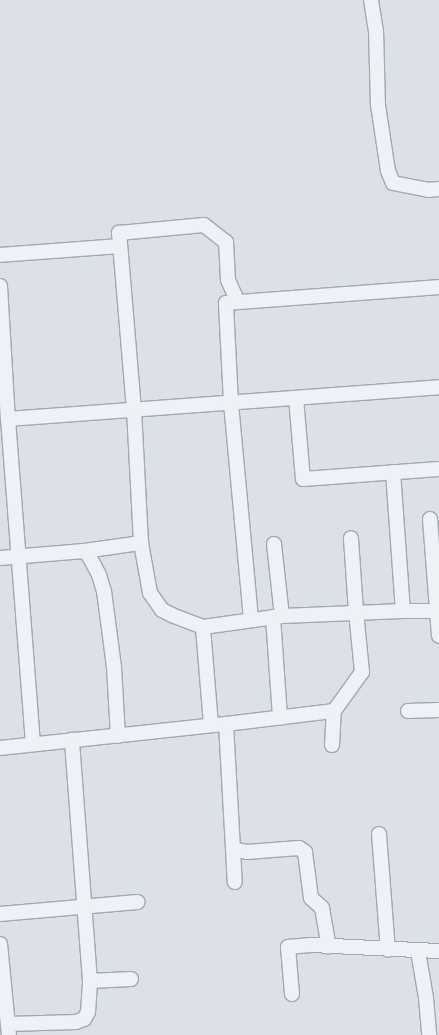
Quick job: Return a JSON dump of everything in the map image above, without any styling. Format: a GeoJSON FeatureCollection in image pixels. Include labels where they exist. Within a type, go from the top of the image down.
{"type":"FeatureCollection","features":[{"type":"Feature","properties":{"kind":"street"},"geometry":{"type":"LineString","coordinates":[[371,0],[376,30],[378,105],[388,171],[393,183],[428,190],[439,189]]}},
{"type":"Feature","properties":{"kind":"street"},"geometry":{"type":"LineString","coordinates":[[238,302],[228,280],[226,242],[204,225],[118,233],[134,410],[140,544],[150,593],[162,610],[172,616],[203,627],[251,619],[277,617],[356,612],[437,611]]}},
{"type":"Feature","properties":{"kind":"street"},"geometry":{"type":"LineString","coordinates":[[0,255],[120,246]]}},
{"type":"Feature","properties":{"kind":"street"},"geometry":{"type":"LineString","coordinates":[[0,286],[8,419],[33,744]]}},
{"type":"Feature","properties":{"kind":"street"},"geometry":{"type":"LineString","coordinates":[[251,619],[231,403],[226,303],[439,287]]}},
{"type":"Feature","properties":{"kind":"street"},"geometry":{"type":"LineString","coordinates":[[8,419],[439,387]]}},
{"type":"Feature","properties":{"kind":"street"},"geometry":{"type":"LineString","coordinates":[[296,398],[303,479],[439,469]]}},
{"type":"Feature","properties":{"kind":"street"},"geometry":{"type":"LineString","coordinates":[[393,472],[403,611]]}},
{"type":"Feature","properties":{"kind":"street"},"geometry":{"type":"LineString","coordinates":[[430,519],[439,636]]}},
{"type":"Feature","properties":{"kind":"street"},"geometry":{"type":"LineString","coordinates":[[332,745],[334,711],[362,672],[351,538]]}},
{"type":"Feature","properties":{"kind":"street"},"geometry":{"type":"LineString","coordinates":[[0,558],[84,551],[140,544]]}},
{"type":"Feature","properties":{"kind":"street"},"geometry":{"type":"LineString","coordinates":[[274,544],[280,718]]}},
{"type":"Feature","properties":{"kind":"street"},"geometry":{"type":"LineString","coordinates":[[84,551],[89,556],[99,575],[104,591],[114,667],[118,736]]}},
{"type":"Feature","properties":{"kind":"street"},"geometry":{"type":"LineString","coordinates":[[203,627],[211,725]]}},
{"type":"Feature","properties":{"kind":"street"},"geometry":{"type":"LineString","coordinates":[[408,711],[439,710]]}},
{"type":"Feature","properties":{"kind":"street"},"geometry":{"type":"LineString","coordinates":[[0,748],[334,711]]}},
{"type":"Feature","properties":{"kind":"street"},"geometry":{"type":"LineString","coordinates":[[226,724],[236,882]]}},
{"type":"Feature","properties":{"kind":"street"},"geometry":{"type":"LineString","coordinates":[[0,944],[9,1029],[76,1022],[84,1019],[88,1012],[90,981],[72,740]]}},
{"type":"Feature","properties":{"kind":"street"},"geometry":{"type":"LineString","coordinates":[[379,834],[388,950]]}},
{"type":"Feature","properties":{"kind":"street"},"geometry":{"type":"LineString","coordinates":[[233,849],[247,852],[299,848],[306,852],[311,898],[322,908],[329,946]]}},
{"type":"Feature","properties":{"kind":"street"},"geometry":{"type":"LineString","coordinates":[[0,914],[137,902]]}},
{"type":"Feature","properties":{"kind":"street"},"geometry":{"type":"LineString","coordinates":[[292,994],[288,947],[311,945],[388,950],[439,951]]}},
{"type":"Feature","properties":{"kind":"street"},"geometry":{"type":"LineString","coordinates":[[418,951],[426,998],[429,1035]]}},
{"type":"Feature","properties":{"kind":"street"},"geometry":{"type":"LineString","coordinates":[[90,981],[131,979]]}}]}
